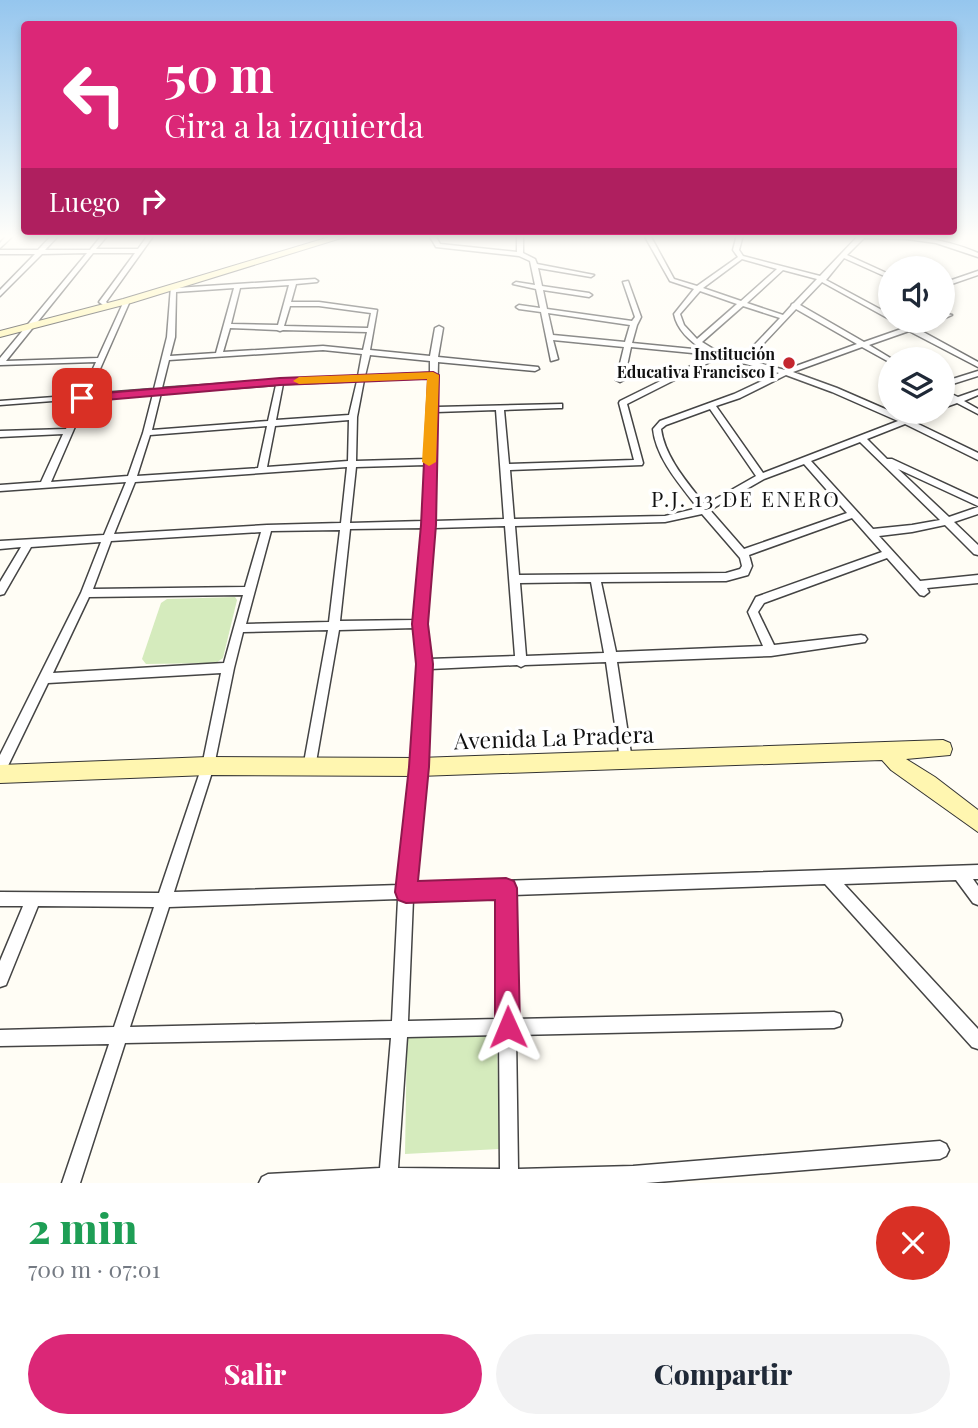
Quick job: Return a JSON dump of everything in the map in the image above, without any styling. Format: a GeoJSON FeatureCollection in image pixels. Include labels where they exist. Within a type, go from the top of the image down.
{"type":"FeatureCollection","features":[{"type":"Feature","properties":{"kind":"street"},"geometry":{"type":"LineString","coordinates":[[0,363],[59,290]]}},
{"type":"Feature","properties":{"kind":"street"},"geometry":{"type":"LineString","coordinates":[[108,306],[102,302],[111,290]]}},
{"type":"Feature","properties":{"kind":"street"},"geometry":{"type":"LineString","coordinates":[[0,334],[168,290]]}},
{"type":"Feature","properties":{"kind":"street"},"geometry":{"type":"LineString","coordinates":[[0,768],[86,593],[131,480],[167,358],[172,333],[173,290]]}},
{"type":"Feature","properties":{"kind":"street"},"geometry":{"type":"LineString","coordinates":[[219,354],[235,290]]}},
{"type":"Feature","properties":{"kind":"street"},"geometry":{"type":"LineString","coordinates":[[280,329],[292,290]]}},
{"type":"Feature","properties":{"kind":"street"},"geometry":{"type":"LineString","coordinates":[[539,290],[554,359]]}},
{"type":"Feature","properties":{"kind":"street"},"geometry":{"type":"LineString","coordinates":[[555,290],[589,295]]}},
{"type":"Feature","properties":{"kind":"street"},"geometry":{"type":"LineString","coordinates":[[620,380],[634,323],[638,317],[629,290]]}},
{"type":"Feature","properties":{"kind":"street"},"geometry":{"type":"LineString","coordinates":[[697,290],[677,314],[683,328],[717,354]]}},
{"type":"Feature","properties":{"kind":"street"},"geometry":{"type":"LineString","coordinates":[[702,290],[784,317]]}},
{"type":"Feature","properties":{"kind":"street"},"geometry":{"type":"LineString","coordinates":[[698,342],[756,290]]}},
{"type":"Feature","properties":{"kind":"street"},"geometry":{"type":"LineString","coordinates":[[744,359],[810,290]]}},
{"type":"Feature","properties":{"kind":"street"},"geometry":{"type":"LineString","coordinates":[[842,290],[878,311]]}},
{"type":"Feature","properties":{"kind":"street"},"geometry":{"type":"LineString","coordinates":[[44,486],[127,301]]}},
{"type":"Feature","properties":{"kind":"street"},"geometry":{"type":"LineString","coordinates":[[289,304],[319,304],[375,311],[353,417],[352,464],[334,626],[309,768]]}},
{"type":"Feature","properties":{"kind":"street"},"geometry":{"type":"LineString","coordinates":[[794,305],[878,354]]}},
{"type":"Feature","properties":{"kind":"street"},"geometry":{"type":"LineString","coordinates":[[519,307],[634,323]]}},
{"type":"Feature","properties":{"kind":"street"},"geometry":{"type":"LineString","coordinates":[[226,326],[371,330]]}},
{"type":"Feature","properties":{"kind":"street"},"geometry":{"type":"LineString","coordinates":[[388,1177],[400,1029],[406,892],[419,767],[424,664],[420,624],[429,525],[433,357],[439,328]]}},
{"type":"Feature","properties":{"kind":"street"},"geometry":{"type":"LineString","coordinates":[[514,579],[726,577],[740,574],[746,569],[747,562],[703,510],[658,443],[656,432],[663,423],[786,372],[896,333]]}},
{"type":"Feature","properties":{"kind":"street"},"geometry":{"type":"LineString","coordinates":[[919,333],[978,365]]}},
{"type":"Feature","properties":{"kind":"street"},"geometry":{"type":"LineString","coordinates":[[549,337],[744,359],[786,372],[878,409]]}},
{"type":"Feature","properties":{"kind":"street"},"geometry":{"type":"LineString","coordinates":[[167,358],[323,348],[535,369]]}},
{"type":"Feature","properties":{"kind":"street"},"geometry":{"type":"LineString","coordinates":[[505,467],[639,463],[623,403],[717,354]]}},
{"type":"Feature","properties":{"kind":"street"},"geometry":{"type":"LineString","coordinates":[[0,363],[100,360]]}},
{"type":"Feature","properties":{"kind":"street"},"geometry":{"type":"LineString","coordinates":[[955,381],[978,373]]}},
{"type":"Feature","properties":{"kind":"street"},"geometry":{"type":"LineString","coordinates":[[0,403],[280,382],[433,375]]}},
{"type":"Feature","properties":{"kind":"street"},"geometry":{"type":"LineString","coordinates":[[262,471],[280,382]]}},
{"type":"Feature","properties":{"kind":"street"},"geometry":{"type":"LineString","coordinates":[[957,400],[978,392]]}},
{"type":"Feature","properties":{"kind":"street"},"geometry":{"type":"LineString","coordinates":[[957,400],[978,412]]}},
{"type":"Feature","properties":{"kind":"street"},"geometry":{"type":"LineString","coordinates":[[711,405],[761,477]]}},
{"type":"Feature","properties":{"kind":"street"},"geometry":{"type":"LineString","coordinates":[[433,410],[559,406]]}},
{"type":"Feature","properties":{"kind":"street"},"geometry":{"type":"LineString","coordinates":[[500,408],[522,662]]}},
{"type":"Feature","properties":{"kind":"street"},"geometry":{"type":"LineString","coordinates":[[147,433],[270,421],[353,417]]}},
{"type":"Feature","properties":{"kind":"street"},"geometry":{"type":"LineString","coordinates":[[0,545],[267,528],[665,519],[703,510],[761,477],[900,424]]}},
{"type":"Feature","properties":{"kind":"street"},"geometry":{"type":"LineString","coordinates":[[913,424],[978,457]]}},
{"type":"Feature","properties":{"kind":"street"},"geometry":{"type":"LineString","coordinates":[[0,434],[68,431]]}},
{"type":"Feature","properties":{"kind":"street"},"geometry":{"type":"LineString","coordinates":[[862,439],[978,551]]}},
{"type":"Feature","properties":{"kind":"street"},"geometry":{"type":"LineString","coordinates":[[881,457],[978,503]]}},
{"type":"Feature","properties":{"kind":"street"},"geometry":{"type":"LineString","coordinates":[[806,460],[921,589],[978,579]]}},
{"type":"Feature","properties":{"kind":"street"},"geometry":{"type":"LineString","coordinates":[[0,488],[352,464],[429,462]]}},
{"type":"Feature","properties":{"kind":"street"},"geometry":{"type":"LineString","coordinates":[[870,533],[918,530],[950,523],[978,510]]}},
{"type":"Feature","properties":{"kind":"street"},"geometry":{"type":"LineString","coordinates":[[741,554],[853,514]]}},
{"type":"Feature","properties":{"kind":"street"},"geometry":{"type":"LineString","coordinates":[[71,1183],[117,1035],[166,900],[208,766],[228,668],[267,528]]}},
{"type":"Feature","properties":{"kind":"street"},"geometry":{"type":"LineString","coordinates":[[0,591],[28,543]]}},
{"type":"Feature","properties":{"kind":"street"},"geometry":{"type":"LineString","coordinates":[[771,651],[753,612],[760,600],[889,553]]}},
{"type":"Feature","properties":{"kind":"street"},"geometry":{"type":"LineString","coordinates":[[595,578],[611,658],[626,760]]}},
{"type":"Feature","properties":{"kind":"street"},"geometry":{"type":"LineString","coordinates":[[86,593],[248,591]]}},
{"type":"Feature","properties":{"kind":"street"},"geometry":{"type":"LineString","coordinates":[[240,628],[420,624]]}},
{"type":"Feature","properties":{"kind":"street"},"geometry":{"type":"LineString","coordinates":[[424,664],[771,651],[861,639]]}},
{"type":"Feature","properties":{"kind":"street"},"geometry":{"type":"LineString","coordinates":[[46,678],[228,668]]}},
{"type":"Feature","properties":{"kind":"street","name":"Avenida La Pradera"},"geometry":{"type":"LineString","coordinates":[[0,774],[208,766],[419,767],[943,749]]}},
{"type":"Feature","properties":{"kind":"street"},"geometry":{"type":"LineString","coordinates":[[887,751],[898,764],[928,783],[978,822]]}},
{"type":"Feature","properties":{"kind":"street"},"geometry":{"type":"LineString","coordinates":[[959,872],[978,898]]}},
{"type":"Feature","properties":{"kind":"street"},"geometry":{"type":"LineString","coordinates":[[0,899],[166,900],[978,872]]}},
{"type":"Feature","properties":{"kind":"street"},"geometry":{"type":"LineString","coordinates":[[828,877],[978,1041]]}},
{"type":"Feature","properties":{"kind":"street"},"geometry":{"type":"LineString","coordinates":[[506,888],[509,1178]]}},
{"type":"Feature","properties":{"kind":"street"},"geometry":{"type":"LineString","coordinates":[[0,979],[34,899]]}},
{"type":"Feature","properties":{"kind":"street"},"geometry":{"type":"LineString","coordinates":[[0,1038],[834,1020]]}},
{"type":"Feature","properties":{"kind":"street"},"geometry":{"type":"LineString","coordinates":[[268,1183],[388,1177],[633,1179],[940,1150]]}},
{"type":"Feature","properties":{"kind":"green space"},"geometry":{"type":"Polygon","coordinates":[[[235,597],[237,600],[223,658],[216,663],[146,664],[142,659],[161,603],[167,599],[235,597]]]}},
{"type":"Feature","properties":{"kind":"green space"},"geometry":{"type":"Polygon","coordinates":[[[497,1033],[499,1149],[405,1154],[407,1035],[497,1033]]]}},
{"type":"Feature","properties":{"kind":"slow traffic"},"geometry":{"type":"LineString","coordinates":[[299,381],[433,375],[429,462]]}},
{"type":"Feature","properties":{"kind":"place","name":"Institución Educativa Francisco I"},"geometry":{"type":"Point","coordinates":[789,363]}},
{"type":"Feature","properties":{"kind":"district","name":"P.J. 13 DE ENERO"},"geometry":{"type":"Point","coordinates":[746,500]}},
{"type":"Feature","properties":{"kind":"route"},"geometry":{"type":"LineString","coordinates":[[82,398],[280,382],[433,375],[429,525],[420,624],[424,664],[419,767],[406,892],[506,888],[508,1027]]}}]}
